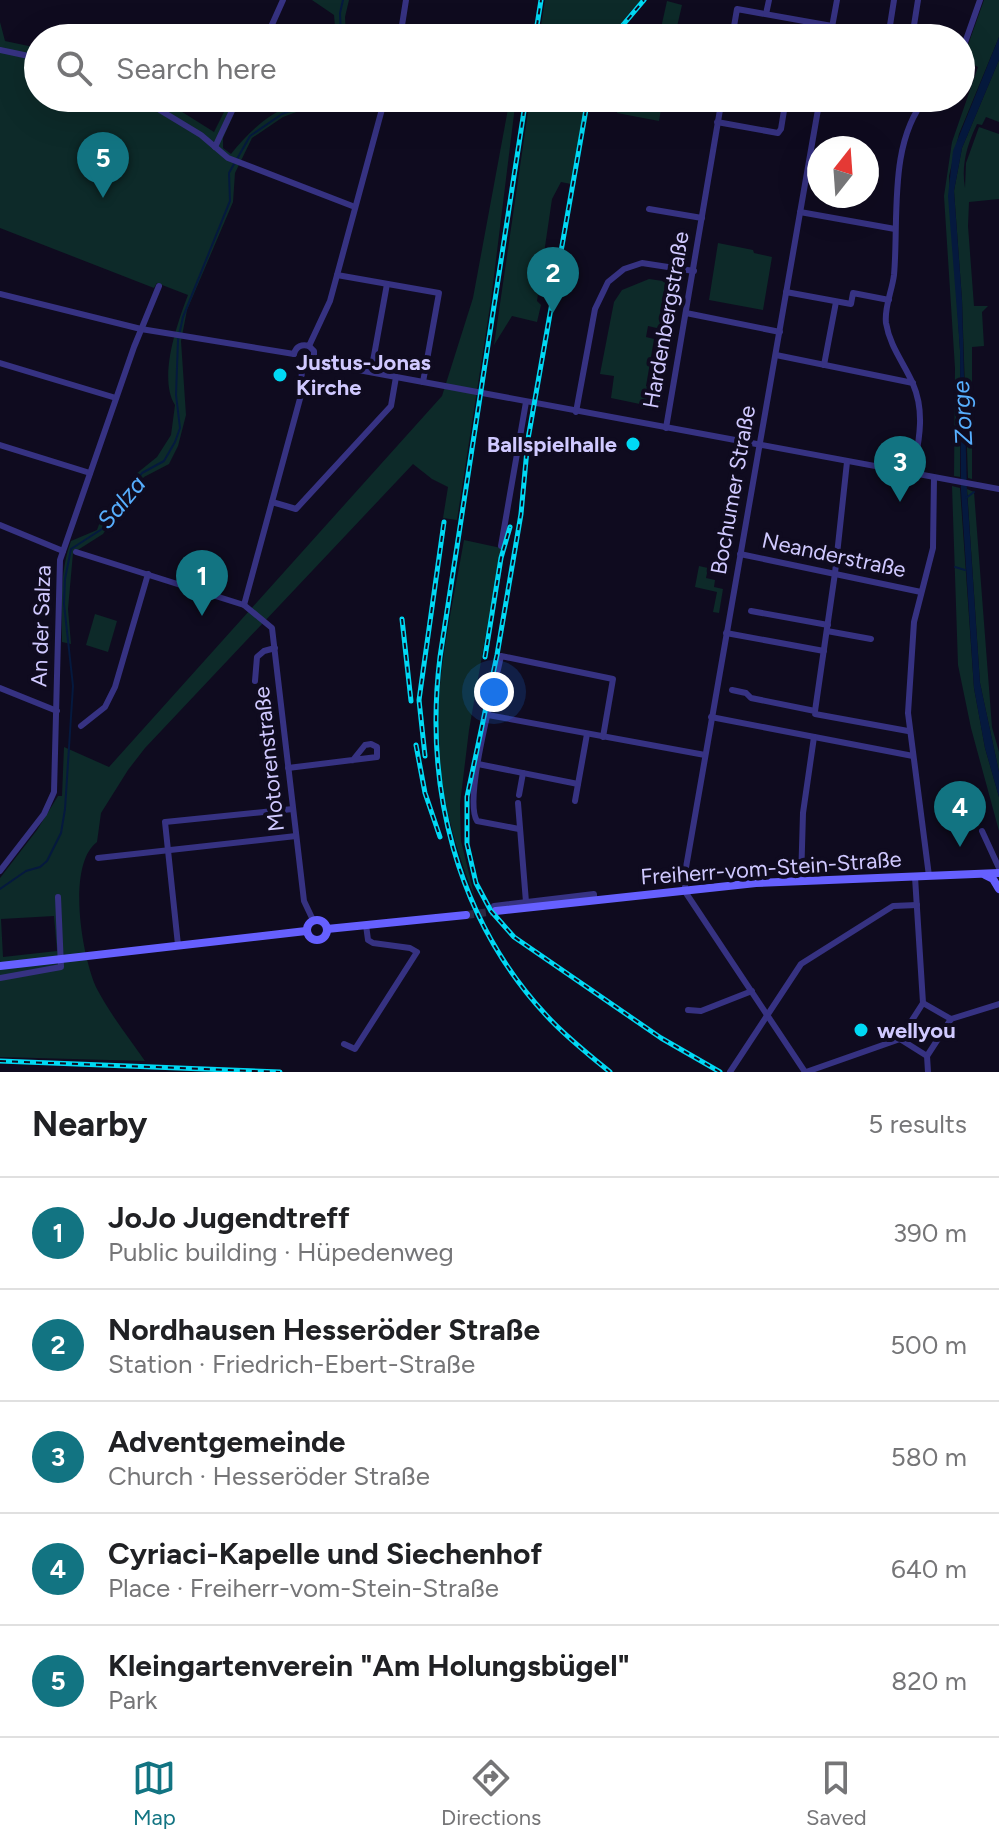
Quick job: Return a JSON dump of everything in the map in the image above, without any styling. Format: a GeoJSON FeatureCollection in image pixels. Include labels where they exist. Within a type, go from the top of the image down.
{"type":"FeatureCollection","features":[{"type":"Feature","properties":{"kind":"main road","name":"Freiherr-vom-Stein-Straße"},"geometry":{"type":"LineString","coordinates":[[495,908],[686,889],[981,874],[999,870]]}},
{"type":"Feature","properties":{"kind":"main road"},"geometry":{"type":"LineString","coordinates":[[981,874],[993,879],[999,889]]}},
{"type":"Feature","properties":{"kind":"main road"},"geometry":{"type":"LineString","coordinates":[[327,929],[466,915]]}},
{"type":"Feature","properties":{"kind":"main road"},"geometry":{"type":"LineString","coordinates":[[313,920],[322,921],[327,929],[322,938],[316,940],[306,931],[313,920]]}},
{"type":"Feature","properties":{"kind":"main road"},"geometry":{"type":"LineString","coordinates":[[0,966],[306,931]]}},
{"type":"Feature","properties":{"kind":"street"},"geometry":{"type":"LineString","coordinates":[[272,24],[283,0]]}},
{"type":"Feature","properties":{"kind":"street"},"geometry":{"type":"LineString","coordinates":[[402,24],[406,0]]}},
{"type":"Feature","properties":{"kind":"street"},"geometry":{"type":"LineString","coordinates":[[766,14],[769,0]]}},
{"type":"Feature","properties":{"kind":"street"},"geometry":{"type":"LineString","coordinates":[[832,24],[837,0]]}},
{"type":"Feature","properties":{"kind":"street"},"geometry":{"type":"LineString","coordinates":[[890,24],[894,0]]}},
{"type":"Feature","properties":{"kind":"street"},"geometry":{"type":"LineString","coordinates":[[914,24],[918,0]]}},
{"type":"Feature","properties":{"kind":"street"},"geometry":{"type":"LineString","coordinates":[[972,24],[980,0]]}},
{"type":"Feature","properties":{"kind":"street"},"geometry":{"type":"LineString","coordinates":[[734,24],[737,9],[821,24]]}},
{"type":"Feature","properties":{"kind":"street"},"geometry":{"type":"LineString","coordinates":[[0,50],[24,55]]}},
{"type":"Feature","properties":{"kind":"street"},"geometry":{"type":"LineString","coordinates":[[164,112],[235,161],[355,207]]}},
{"type":"Feature","properties":{"kind":"street"},"geometry":{"type":"LineString","coordinates":[[215,147],[231,112]]}},
{"type":"Feature","properties":{"kind":"street"},"geometry":{"type":"LineString","coordinates":[[309,346],[326,312],[381,112]]}},
{"type":"Feature","properties":{"kind":"street","name":"Hardenbergstraße"},"geometry":{"type":"LineString","coordinates":[[666,428],[719,112]]}},
{"type":"Feature","properties":{"kind":"street"},"geometry":{"type":"LineString","coordinates":[[717,122],[778,133],[782,112]]}},
{"type":"Feature","properties":{"kind":"street","name":"Bochumer Straße"},"geometry":{"type":"LineString","coordinates":[[686,889],[684,879],[711,717],[818,112]]}},
{"type":"Feature","properties":{"kind":"street"},"geometry":{"type":"LineString","coordinates":[[913,474],[921,420],[913,383],[890,342],[885,319],[894,275],[897,184],[915,112]]}},
{"type":"Feature","properties":{"kind":"street","name":"Hardenbergstraße"},"geometry":{"type":"LineString","coordinates":[[649,209],[702,218]]}},
{"type":"Feature","properties":{"kind":"street"},"geometry":{"type":"LineString","coordinates":[[800,212],[895,229]]}},
{"type":"Feature","properties":{"kind":"street"},"geometry":{"type":"LineString","coordinates":[[576,412],[595,309],[608,282],[624,269],[642,263],[694,271]]}},
{"type":"Feature","properties":{"kind":"street"},"geometry":{"type":"LineString","coordinates":[[337,275],[439,293],[423,382]]}},
{"type":"Feature","properties":{"kind":"street"},"geometry":{"type":"LineString","coordinates":[[371,372],[387,284]]}},
{"type":"Feature","properties":{"kind":"street","name":"An der Salza"},"geometry":{"type":"LineString","coordinates":[[0,870],[51,801],[56,784],[58,575],[63,551],[116,398],[159,286]]}},
{"type":"Feature","properties":{"kind":"street"},"geometry":{"type":"LineString","coordinates":[[786,292],[851,304],[853,293],[889,300]]}},
{"type":"Feature","properties":{"kind":"street"},"geometry":{"type":"LineString","coordinates":[[0,294],[141,329],[294,354]]}},
{"type":"Feature","properties":{"kind":"street"},"geometry":{"type":"LineString","coordinates":[[824,365],[836,302]]}},
{"type":"Feature","properties":{"kind":"street"},"geometry":{"type":"LineString","coordinates":[[686,313],[780,332]]}},
{"type":"Feature","properties":{"kind":"street"},"geometry":{"type":"LineString","coordinates":[[300,346],[309,346],[314,351],[314,359],[308,365],[302,365],[296,361],[294,354],[300,346]]}},
{"type":"Feature","properties":{"kind":"street"},"geometry":{"type":"LineString","coordinates":[[776,355],[913,383]]}},
{"type":"Feature","properties":{"kind":"street"},"geometry":{"type":"LineString","coordinates":[[314,359],[576,412],[999,489]]}},
{"type":"Feature","properties":{"kind":"street"},"geometry":{"type":"LineString","coordinates":[[0,363],[116,398]]}},
{"type":"Feature","properties":{"kind":"street"},"geometry":{"type":"LineString","coordinates":[[76,552],[244,605],[301,395],[302,365]]}},
{"type":"Feature","properties":{"kind":"street"},"geometry":{"type":"LineString","coordinates":[[272,502],[296,509],[391,406],[396,377]]}},
{"type":"Feature","properties":{"kind":"street"},"geometry":{"type":"LineString","coordinates":[[501,546],[526,402]]}},
{"type":"Feature","properties":{"kind":"street"},"geometry":{"type":"LineString","coordinates":[[0,445],[90,473]]}},
{"type":"Feature","properties":{"kind":"street"},"geometry":{"type":"LineString","coordinates":[[815,711],[847,462]]}},
{"type":"Feature","properties":{"kind":"street"},"geometry":{"type":"LineString","coordinates":[[929,876],[908,731],[914,622],[933,548],[934,478]]}},
{"type":"Feature","properties":{"kind":"street"},"geometry":{"type":"LineString","coordinates":[[0,525],[63,551]]}},
{"type":"Feature","properties":{"kind":"street","name":"Neanderstraße"},"geometry":{"type":"LineString","coordinates":[[740,554],[921,592]]}},
{"type":"Feature","properties":{"kind":"street"},"geometry":{"type":"LineString","coordinates":[[81,726],[105,707],[115,687],[148,574]]}},
{"type":"Feature","properties":{"kind":"street","name":"Motorenstraße"},"geometry":{"type":"LineString","coordinates":[[244,605],[272,628],[304,901],[313,920]]}},
{"type":"Feature","properties":{"kind":"street"},"geometry":{"type":"LineString","coordinates":[[751,611],[871,639]]}},
{"type":"Feature","properties":{"kind":"street"},"geometry":{"type":"LineString","coordinates":[[726,633],[824,651]]}},
{"type":"Feature","properties":{"kind":"street"},"geometry":{"type":"LineString","coordinates":[[255,681],[257,657],[275,648]]}},
{"type":"Feature","properties":{"kind":"street"},"geometry":{"type":"LineString","coordinates":[[519,829],[477,821],[473,814],[478,764],[501,656],[613,679],[603,737]]}},
{"type":"Feature","properties":{"kind":"street"},"geometry":{"type":"LineString","coordinates":[[0,688],[57,711]]}},
{"type":"Feature","properties":{"kind":"street"},"geometry":{"type":"LineString","coordinates":[[732,690],[746,693],[751,698],[815,711],[815,714],[908,731]]}},
{"type":"Feature","properties":{"kind":"street"},"geometry":{"type":"LineString","coordinates":[[488,715],[705,755]]}},
{"type":"Feature","properties":{"kind":"street"},"geometry":{"type":"LineString","coordinates":[[711,717],[913,756]]}},
{"type":"Feature","properties":{"kind":"street"},"geometry":{"type":"LineString","coordinates":[[575,801],[587,734]]}},
{"type":"Feature","properties":{"kind":"street"},"geometry":{"type":"LineString","coordinates":[[801,881],[803,813],[814,737]]}},
{"type":"Feature","properties":{"kind":"street"},"geometry":{"type":"LineString","coordinates":[[288,768],[353,760]]}},
{"type":"Feature","properties":{"kind":"street"},"geometry":{"type":"LineString","coordinates":[[478,764],[578,784]]}},
{"type":"Feature","properties":{"kind":"street"},"geometry":{"type":"LineString","coordinates":[[523,773],[518,799],[526,902]]}},
{"type":"Feature","properties":{"kind":"street"},"geometry":{"type":"LineString","coordinates":[[178,945],[165,822],[293,809]]}},
{"type":"Feature","properties":{"kind":"street"},"geometry":{"type":"LineString","coordinates":[[982,831],[999,870]]}},
{"type":"Feature","properties":{"kind":"street"},"geometry":{"type":"LineString","coordinates":[[98,858],[296,836]]}},
{"type":"Feature","properties":{"kind":"street"},"geometry":{"type":"LineString","coordinates":[[686,889],[806,1072],[900,1039],[923,1003],[915,877]]}},
{"type":"Feature","properties":{"kind":"street","name":"Freiherr-vom-Stein-Straße"},"geometry":{"type":"LineString","coordinates":[[495,908],[594,894],[594,900]]}},
{"type":"Feature","properties":{"kind":"street"},"geometry":{"type":"LineString","coordinates":[[0,978],[61,967],[58,897]]}},
{"type":"Feature","properties":{"kind":"street"},"geometry":{"type":"LineString","coordinates":[[730,1072],[801,964],[893,906],[917,905]]}},
{"type":"Feature","properties":{"kind":"street"},"geometry":{"type":"LineString","coordinates":[[344,1044],[355,1049],[417,952],[410,948],[373,943],[368,940],[366,925]]}},
{"type":"Feature","properties":{"kind":"street"},"geometry":{"type":"LineString","coordinates":[[688,1010],[701,1011],[752,991]]}},
{"type":"Feature","properties":{"kind":"street"},"geometry":{"type":"LineString","coordinates":[[923,1003],[951,1019]]}},
{"type":"Feature","properties":{"kind":"street"},"geometry":{"type":"LineString","coordinates":[[928,1072],[927,1056],[951,1019],[999,1004]]}},
{"type":"Feature","properties":{"kind":"street"},"geometry":{"type":"LineString","coordinates":[[900,1039],[927,1056]]}},
{"type":"Feature","properties":{"kind":"green space"},"geometry":{"type":"Polygon","coordinates":[[[312,0],[349,0],[345,24],[335,24],[334,15],[312,0]]]}},
{"type":"Feature","properties":{"kind":"green space"},"geometry":{"type":"Polygon","coordinates":[[[545,0],[642,0],[621,24],[541,24],[545,0]]]}},
{"type":"Feature","properties":{"kind":"green space"},"geometry":{"type":"Polygon","coordinates":[[[984,0],[999,0],[999,37],[975,95],[978,67],[975,65],[975,25],[984,0]]]}},
{"type":"Feature","properties":{"kind":"green space"},"geometry":{"type":"Polygon","coordinates":[[[667,1],[682,5],[678,24],[662,24],[667,1]]]}},
{"type":"Feature","properties":{"kind":"green space"},"geometry":{"type":"Polygon","coordinates":[[[0,22],[5,41],[24,45],[24,112],[182,112],[214,132],[224,112],[235,112],[223,138],[223,148],[231,154],[252,130],[276,113],[296,112],[283,117],[252,138],[235,173],[233,202],[187,310],[181,341],[186,415],[178,446],[169,464],[144,477],[103,534],[73,553],[68,609],[71,644],[62,642],[62,604],[63,578],[71,541],[97,530],[101,519],[111,512],[136,474],[157,457],[171,435],[175,405],[170,394],[169,366],[188,295],[157,283],[154,288],[0,228],[0,22]]]}},
{"type":"Feature","properties":{"kind":"green space"},"geometry":{"type":"Polygon","coordinates":[[[999,60],[999,122],[986,117],[982,125],[977,124],[964,163],[965,188],[966,163],[979,127],[999,134],[999,199],[969,202],[974,306],[988,306],[982,312],[984,346],[972,347],[972,479],[968,478],[962,300],[954,191],[962,148],[999,60]]]}},
{"type":"Feature","properties":{"kind":"green space"},"geometry":{"type":"Polygon","coordinates":[[[507,112],[514,112],[491,300],[457,520],[443,518],[448,487],[413,464],[145,748],[101,813],[97,842],[87,854],[82,870],[79,890],[82,935],[97,989],[145,1061],[0,1057],[0,878],[37,830],[58,796],[62,796],[64,747],[109,767],[442,396],[473,298],[507,112]],[[54,916],[1,919],[3,957],[57,951],[54,916]]]}},
{"type":"Feature","properties":{"kind":"green space"},"geometry":{"type":"Polygon","coordinates":[[[528,112],[584,112],[571,184],[561,182],[552,199],[537,301],[541,305],[537,322],[512,316],[494,345],[528,112]]]}},
{"type":"Feature","properties":{"kind":"green space"},"geometry":{"type":"Polygon","coordinates":[[[617,112],[661,112],[659,121],[617,112]]]}},
{"type":"Feature","properties":{"kind":"green space"},"geometry":{"type":"Polygon","coordinates":[[[962,112],[968,112],[959,134],[949,176],[960,350],[960,477],[954,476],[955,368],[944,196],[952,142],[962,112]]]}},
{"type":"Feature","properties":{"kind":"green space"},"geometry":{"type":"Polygon","coordinates":[[[718,243],[772,257],[763,310],[709,300],[718,243]]]}},
{"type":"Feature","properties":{"kind":"green space"},"geometry":{"type":"Polygon","coordinates":[[[649,279],[670,282],[661,329],[648,326],[646,337],[654,339],[646,386],[662,389],[659,408],[611,398],[614,376],[600,374],[614,302],[622,290],[649,279]]]}},
{"type":"Feature","properties":{"kind":"green space"},"geometry":{"type":"Polygon","coordinates":[[[952,486],[960,488],[974,688],[985,748],[999,797],[999,831],[971,728],[958,665],[952,486]]]}},
{"type":"Feature","properties":{"kind":"green space"},"geometry":{"type":"Polygon","coordinates":[[[967,489],[974,492],[992,727],[999,752],[999,772],[980,683],[967,489]]]}},
{"type":"Feature","properties":{"kind":"green space"},"geometry":{"type":"Polygon","coordinates":[[[464,540],[501,548],[469,730],[460,804],[461,841],[475,898],[446,806],[438,735],[442,668],[464,540]]]}},
{"type":"Feature","properties":{"kind":"green space"},"geometry":{"type":"Polygon","coordinates":[[[699,566],[708,568],[706,578],[715,580],[714,587],[723,589],[719,613],[713,612],[717,592],[695,587],[699,566]]]}},
{"type":"Feature","properties":{"kind":"green space"},"geometry":{"type":"Polygon","coordinates":[[[95,614],[117,621],[108,652],[86,645],[95,614]]]}},
{"type":"Feature","properties":{"kind":"water","name":"Zorge"},"geometry":{"type":"Polygon","coordinates":[[[999,37],[999,60],[962,148],[954,191],[962,300],[967,492],[980,683],[999,772],[999,797],[985,748],[974,688],[961,491],[960,350],[948,196],[953,151],[969,112],[975,112],[975,96],[999,37]]]}},
{"type":"Feature","properties":{"kind":"waterway","name":"Salza"},"geometry":{"type":"LineString","coordinates":[[340,24],[343,0]]}},
{"type":"Feature","properties":{"kind":"waterway","name":"Salza"},"geometry":{"type":"LineString","coordinates":[[237,159],[250,136],[287,112]]}},
{"type":"Feature","properties":{"kind":"waterway","name":"Salza"},"geometry":{"type":"LineString","coordinates":[[0,889],[47,861],[61,833],[73,686],[64,604],[71,549],[102,529],[142,473],[164,461],[175,442],[180,428],[176,395],[178,340],[183,317],[230,201],[229,173],[234,164]]}},
{"type":"Feature","properties":{"kind":"waterway"},"geometry":{"type":"LineString","coordinates":[[966,498],[974,492]]}},
{"type":"Feature","properties":{"kind":"waterway"},"geometry":{"type":"LineString","coordinates":[[955,567],[965,570]]}},
{"type":"Feature","properties":{"kind":"tunnel"},"geometry":{"type":"LineString","coordinates":[[466,915],[496,911]]}},
{"type":"Feature","properties":{"kind":"railway"},"geometry":{"type":"LineString","coordinates":[[537,24],[541,0]]}},
{"type":"Feature","properties":{"kind":"railway"},"geometry":{"type":"LineString","coordinates":[[624,24],[644,0]]}},
{"type":"Feature","properties":{"kind":"railway"},"geometry":{"type":"LineString","coordinates":[[524,112],[440,657],[436,705],[437,754],[453,848],[489,936],[515,977],[546,1015],[610,1072]]}},
{"type":"Feature","properties":{"kind":"railway"},"geometry":{"type":"LineString","coordinates":[[586,112],[528,439],[521,514],[497,655],[467,797],[467,844],[476,883],[491,911],[514,937],[661,1038],[720,1072]]}},
{"type":"Feature","properties":{"kind":"railway"},"geometry":{"type":"LineString","coordinates":[[425,756],[419,700],[444,522]]}},
{"type":"Feature","properties":{"kind":"railway"},"geometry":{"type":"LineString","coordinates":[[485,657],[501,558],[510,527]]}},
{"type":"Feature","properties":{"kind":"railway"},"geometry":{"type":"LineString","coordinates":[[402,619],[411,701]]}},
{"type":"Feature","properties":{"kind":"railway"},"geometry":{"type":"LineString","coordinates":[[416,745],[425,793],[440,837]]}},
{"type":"Feature","properties":{"kind":"railway"},"geometry":{"type":"LineString","coordinates":[[0,1061],[280,1072]]}},
{"type":"Feature","properties":{"kind":"place","name":"Kleingartenverein \"Am Holungsbügel\""},"geometry":{"type":"Point","coordinates":[103,198]}},
{"type":"Feature","properties":{"kind":"place","name":"Nordhausen Hesseröder Straße"},"geometry":{"type":"Point","coordinates":[553,313]}},
{"type":"Feature","properties":{"kind":"place","name":"Justus-Jonas Kirche"},"geometry":{"type":"Point","coordinates":[280,375]}},
{"type":"Feature","properties":{"kind":"place","name":"Ballspielhalle"},"geometry":{"type":"Point","coordinates":[633,444]}},
{"type":"Feature","properties":{"kind":"place","name":"Adventgemeinde"},"geometry":{"type":"Point","coordinates":[900,502]}},
{"type":"Feature","properties":{"kind":"place","name":"JoJo Jugendtreff"},"geometry":{"type":"Point","coordinates":[202,616]}},
{"type":"Feature","properties":{"kind":"place","name":"Cyriaci-Kapelle und Siechenhof"},"geometry":{"type":"Point","coordinates":[960,847]}},
{"type":"Feature","properties":{"kind":"place","name":"wellyou"},"geometry":{"type":"Point","coordinates":[861,1030]}}]}
